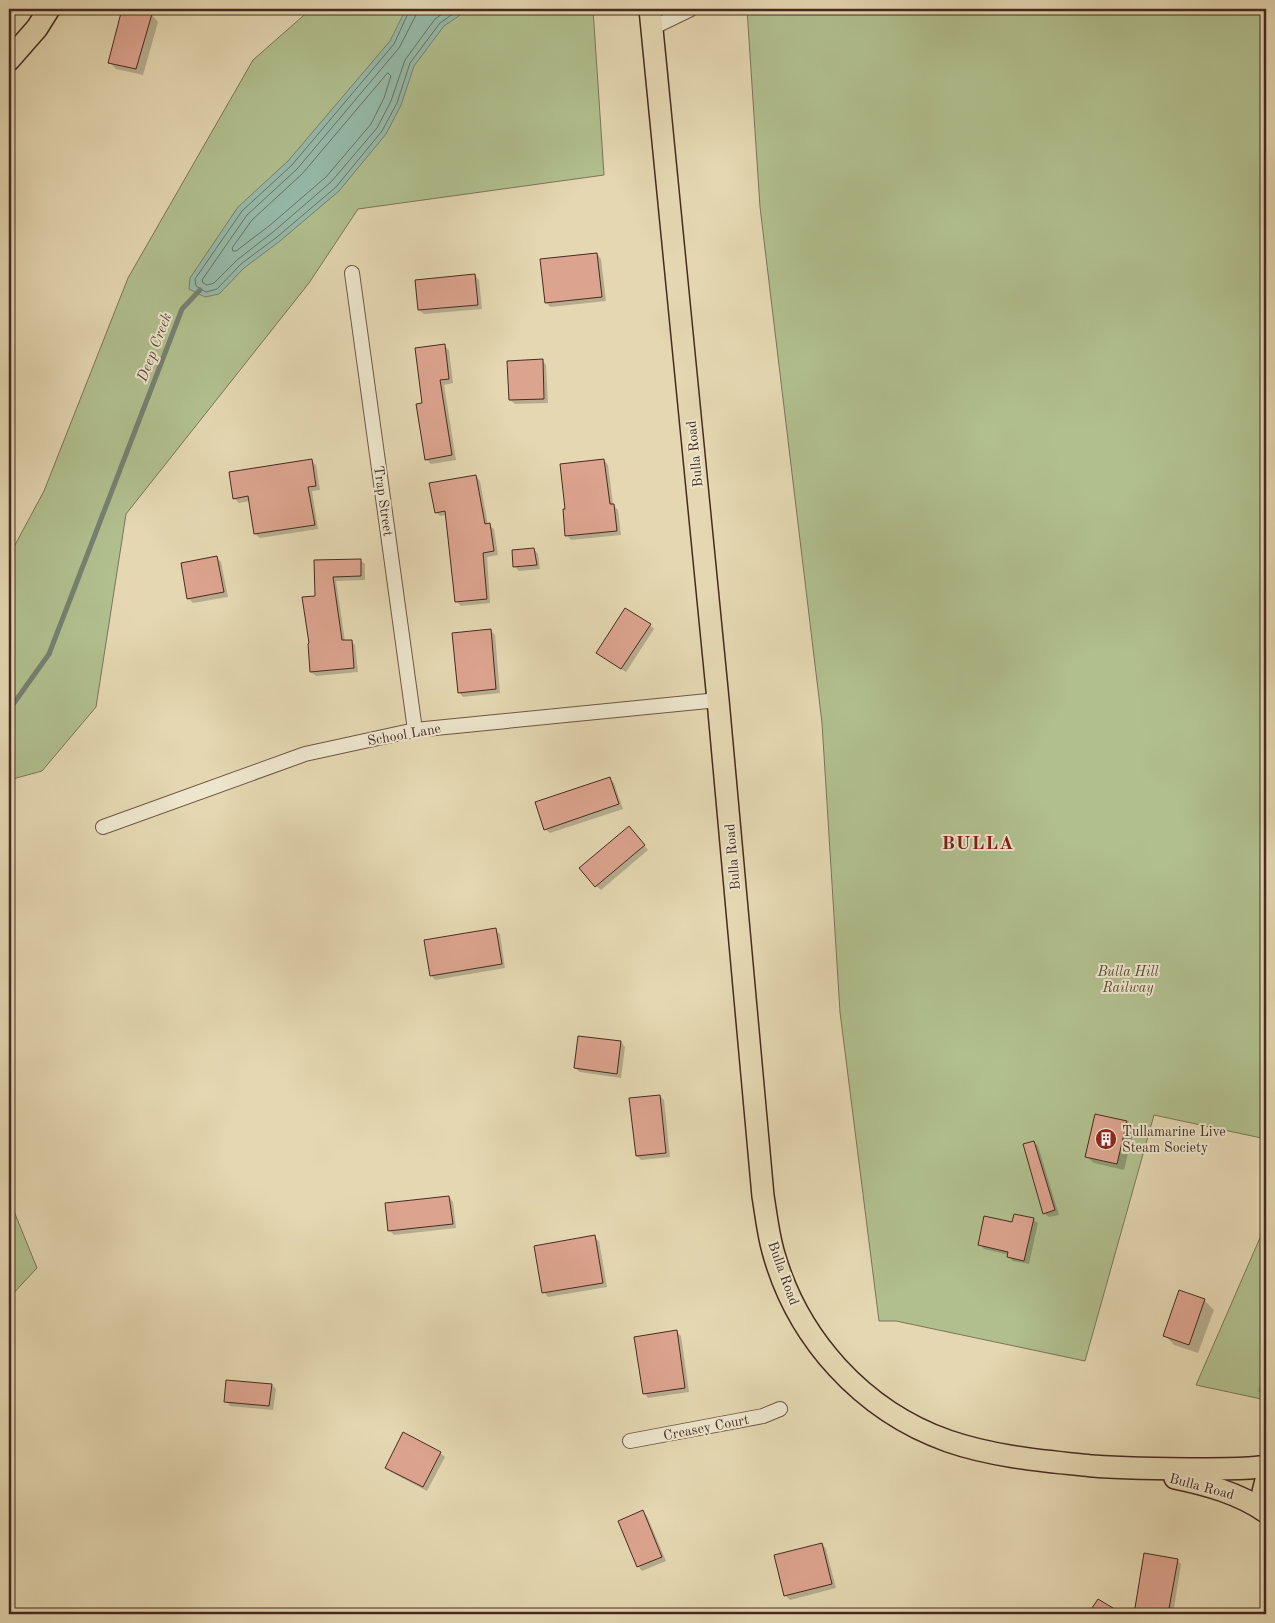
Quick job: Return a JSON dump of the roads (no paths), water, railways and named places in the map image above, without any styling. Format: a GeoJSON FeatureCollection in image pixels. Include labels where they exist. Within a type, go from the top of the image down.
{"type":"FeatureCollection","features":[{"type":"Feature","properties":{"kind":"main road"},"geometry":{"type":"LineString","coordinates":[[9,60],[37,28],[49,9]]}},
{"type":"Feature","properties":{"kind":"main road","name":"Bulla Road"},"geometry":{"type":"LineString","coordinates":[[651,18],[718,700],[763,1196],[773,1252],[795,1307],[811,1336],[838,1369],[868,1397],[904,1421],[948,1441],[998,1454],[1069,1464],[1133,1469],[1238,1470],[1266,1466]]}},
{"type":"Feature","properties":{"kind":"main road","name":"Bulla Road"},"geometry":{"type":"LineString","coordinates":[[1133,1469],[1202,1483],[1230,1492],[1266,1512]]}},
{"type":"Feature","properties":{"kind":"main road"},"geometry":{"type":"LineString","coordinates":[[1266,1480],[1263,1492],[1266,1507]]}},
{"type":"Feature","properties":{"kind":"street"},"geometry":{"type":"LineString","coordinates":[[651,18],[691,9]]}},
{"type":"Feature","properties":{"kind":"street","name":"Trap Street"},"geometry":{"type":"LineString","coordinates":[[352,273],[415,730]]}},
{"type":"Feature","properties":{"kind":"street","name":"School Lane"},"geometry":{"type":"LineString","coordinates":[[103,827],[305,754],[415,730],[718,700]]}},
{"type":"Feature","properties":{"kind":"street","name":"Creasey Court"},"geometry":{"type":"LineString","coordinates":[[630,1441],[762,1416],[780,1409]]}},
{"type":"Feature","properties":{"kind":"water"},"geometry":{"type":"Polygon","coordinates":[[[406,9],[469,9],[444,26],[414,66],[401,105],[386,134],[339,191],[280,241],[244,268],[219,294],[205,297],[189,289],[190,278],[238,207],[288,161],[390,41],[406,9]]]}},
{"type":"Feature","properties":{"kind":"waterway","name":"Deep Creek"},"geometry":{"type":"LineString","coordinates":[[9,710],[49,654],[182,309],[200,290]]}},
{"type":"Feature","properties":{"kind":"place","name":"Tullamarine Live Steam Society"},"geometry":{"type":"Point","coordinates":[1106,1139]}},
{"type":"Feature","properties":{"kind":"district","name":"BULLA"},"geometry":{"type":"Point","coordinates":[978,842]}},
{"type":"Feature","properties":{"kind":"park label","name":"Bulla Hill Railway"},"geometry":{"type":"Point","coordinates":[1128,980]}}]}
